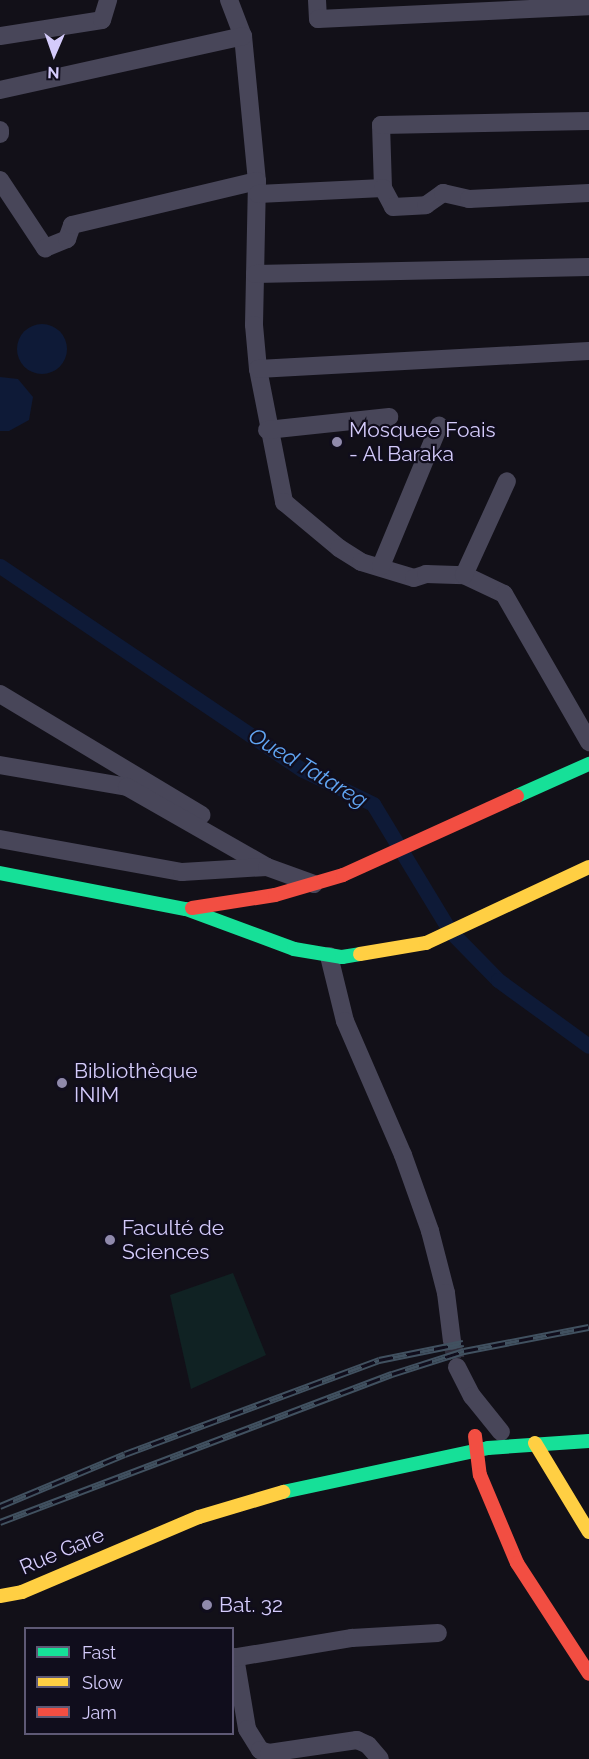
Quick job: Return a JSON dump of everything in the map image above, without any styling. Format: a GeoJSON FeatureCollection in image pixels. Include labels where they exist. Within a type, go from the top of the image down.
{"type":"FeatureCollection","features":[{"type":"Feature","properties":{"kind":"main road"},"geometry":{"type":"LineString","coordinates":[[186,909],[316,885],[343,876],[426,841],[589,764]]}},
{"type":"Feature","properties":{"kind":"main road"},"geometry":{"type":"LineString","coordinates":[[0,873],[186,909],[294,949],[329,956],[375,954],[426,944],[476,923],[589,867]]}},
{"type":"Feature","properties":{"kind":"main road","name":"Rue Gare"},"geometry":{"type":"LineString","coordinates":[[3,1595],[18,1583],[75,1557],[239,1494],[489,1441],[553,1429],[589,1427]]}},
{"type":"Feature","properties":{"kind":"main road"},"geometry":{"type":"LineString","coordinates":[[553,1429],[558,1442]]}},
{"type":"Feature","properties":{"kind":"main road"},"geometry":{"type":"LineString","coordinates":[[489,1441],[505,1532],[517,1563],[589,1674]]}},
{"type":"Feature","properties":{"kind":"main road"},"geometry":{"type":"LineString","coordinates":[[489,1441],[494,1474]]}},
{"type":"Feature","properties":{"kind":"main road","name":"Rue Gare"},"geometry":{"type":"LineString","coordinates":[[3,1595],[22,1592],[165,1530],[244,1502],[439,1456],[489,1441],[589,1442]]}},
{"type":"Feature","properties":{"kind":"main road"},"geometry":{"type":"LineString","coordinates":[[535,1443],[589,1532]]}},
{"type":"Feature","properties":{"kind":"main road"},"geometry":{"type":"LineString","coordinates":[[439,1456],[468,1471],[494,1474]]}},
{"type":"Feature","properties":{"kind":"street"},"geometry":{"type":"LineString","coordinates":[[0,36],[102,20],[108,0]]}},
{"type":"Feature","properties":{"kind":"street"},"geometry":{"type":"LineString","coordinates":[[229,0],[243,36],[257,188],[254,325],[258,369],[267,430],[284,502],[339,548],[361,562],[414,578],[426,574],[464,575],[504,594],[589,742]]}},
{"type":"Feature","properties":{"kind":"street"},"geometry":{"type":"LineString","coordinates":[[317,0],[318,19],[582,4]]}},
{"type":"Feature","properties":{"kind":"street"},"geometry":{"type":"LineString","coordinates":[[0,90],[243,36]]}},
{"type":"Feature","properties":{"kind":"street"},"geometry":{"type":"LineString","coordinates":[[589,121],[381,125],[383,188],[393,207],[434,203],[443,194],[469,199],[589,193]]}},
{"type":"Feature","properties":{"kind":"street"},"geometry":{"type":"LineString","coordinates":[[0,180],[45,248],[67,239],[72,225],[257,188],[383,188]]}},
{"type":"Feature","properties":{"kind":"street"},"geometry":{"type":"LineString","coordinates":[[255,274],[589,267]]}},
{"type":"Feature","properties":{"kind":"street"},"geometry":{"type":"LineString","coordinates":[[258,369],[589,351]]}},
{"type":"Feature","properties":{"kind":"street"},"geometry":{"type":"LineString","coordinates":[[267,430],[389,417]]}},
{"type":"Feature","properties":{"kind":"street"},"geometry":{"type":"LineString","coordinates":[[381,567],[439,426]]}},
{"type":"Feature","properties":{"kind":"street"},"geometry":{"type":"LineString","coordinates":[[464,575],[507,481]]}},
{"type":"Feature","properties":{"kind":"street"},"geometry":{"type":"LineString","coordinates":[[0,694],[207,819],[224,831],[239,851]]}},
{"type":"Feature","properties":{"kind":"street"},"geometry":{"type":"LineString","coordinates":[[0,765],[127,787],[267,867],[316,885]]}},
{"type":"Feature","properties":{"kind":"street"},"geometry":{"type":"LineString","coordinates":[[0,839],[182,872],[267,867]]}},
{"type":"Feature","properties":{"kind":"street"},"geometry":{"type":"LineString","coordinates":[[329,956],[345,1021],[403,1155],[430,1231],[446,1293],[452,1341]]}},
{"type":"Feature","properties":{"kind":"street"},"geometry":{"type":"LineString","coordinates":[[458,1367],[489,1441]]}},
{"type":"Feature","properties":{"kind":"street"},"geometry":{"type":"LineString","coordinates":[[380,1759],[368,1745],[357,1740],[269,1753],[260,1750],[247,1729],[234,1658],[352,1638],[438,1633]]}},
{"type":"Feature","properties":{"kind":"shaded area"},"geometry":{"type":"Polygon","coordinates":[[[233,1273],[266,1355],[191,1389],[170,1295],[233,1273]]]}},
{"type":"Feature","properties":{"kind":"water"},"geometry":{"type":"Polygon","coordinates":[[[42,324],[51,326],[62,335],[67,349],[65,358],[56,369],[42,374],[33,372],[22,363],[17,349],[19,340],[28,329],[42,324]]]}},
{"type":"Feature","properties":{"kind":"water"},"geometry":{"type":"Polygon","coordinates":[[[0,377],[18,379],[33,397],[29,420],[9,431],[0,431],[0,377]]]}},
{"type":"Feature","properties":{"kind":"waterway","name":"Oued Tatareg"},"geometry":{"type":"LineString","coordinates":[[0,566],[303,770],[373,804],[450,931],[498,980],[589,1046]]}},
{"type":"Feature","properties":{"kind":"tunnel"},"geometry":{"type":"LineString","coordinates":[[452,1341],[457,1367]]}},
{"type":"Feature","properties":{"kind":"railway"},"geometry":{"type":"LineString","coordinates":[[0,1522],[392,1374],[464,1351],[589,1327]]}},
{"type":"Feature","properties":{"kind":"railway"},"geometry":{"type":"LineString","coordinates":[[0,1506],[125,1454],[379,1360],[463,1343]]}},
{"type":"Feature","properties":{"kind":"traffic: fast"},"geometry":{"type":"LineString","coordinates":[[517,796],[589,764]]}},
{"type":"Feature","properties":{"kind":"traffic: fast"},"geometry":{"type":"LineString","coordinates":[[0,873],[186,909],[294,949],[342,957],[360,954]]}},
{"type":"Feature","properties":{"kind":"traffic: fast"},"geometry":{"type":"LineString","coordinates":[[283,1492],[488,1448],[589,1441]]}},
{"type":"Feature","properties":{"kind":"traffic: slow"},"geometry":{"type":"LineString","coordinates":[[360,954],[426,943],[589,867]]}},
{"type":"Feature","properties":{"kind":"traffic: slow"},"geometry":{"type":"LineString","coordinates":[[535,1443],[589,1532]]}},
{"type":"Feature","properties":{"kind":"traffic: slow"},"geometry":{"type":"LineString","coordinates":[[0,1596],[22,1592],[199,1517],[283,1492]]}},
{"type":"Feature","properties":{"kind":"traffic: jam"},"geometry":{"type":"LineString","coordinates":[[192,908],[275,895],[343,875],[517,796]]}},
{"type":"Feature","properties":{"kind":"traffic: jam"},"geometry":{"type":"LineString","coordinates":[[475,1436],[480,1475],[517,1563],[589,1674]]}},
{"type":"Feature","properties":{"kind":"place","name":"Mosquee Foais - Al Baraka"},"geometry":{"type":"Point","coordinates":[337,442]}},
{"type":"Feature","properties":{"kind":"place","name":"Bibliothèque INIM"},"geometry":{"type":"Point","coordinates":[62,1083]}},
{"type":"Feature","properties":{"kind":"place","name":"Faculté de Sciences"},"geometry":{"type":"Point","coordinates":[110,1240]}},
{"type":"Feature","properties":{"kind":"place","name":"Bat. 32"},"geometry":{"type":"Point","coordinates":[207,1605]}}]}
